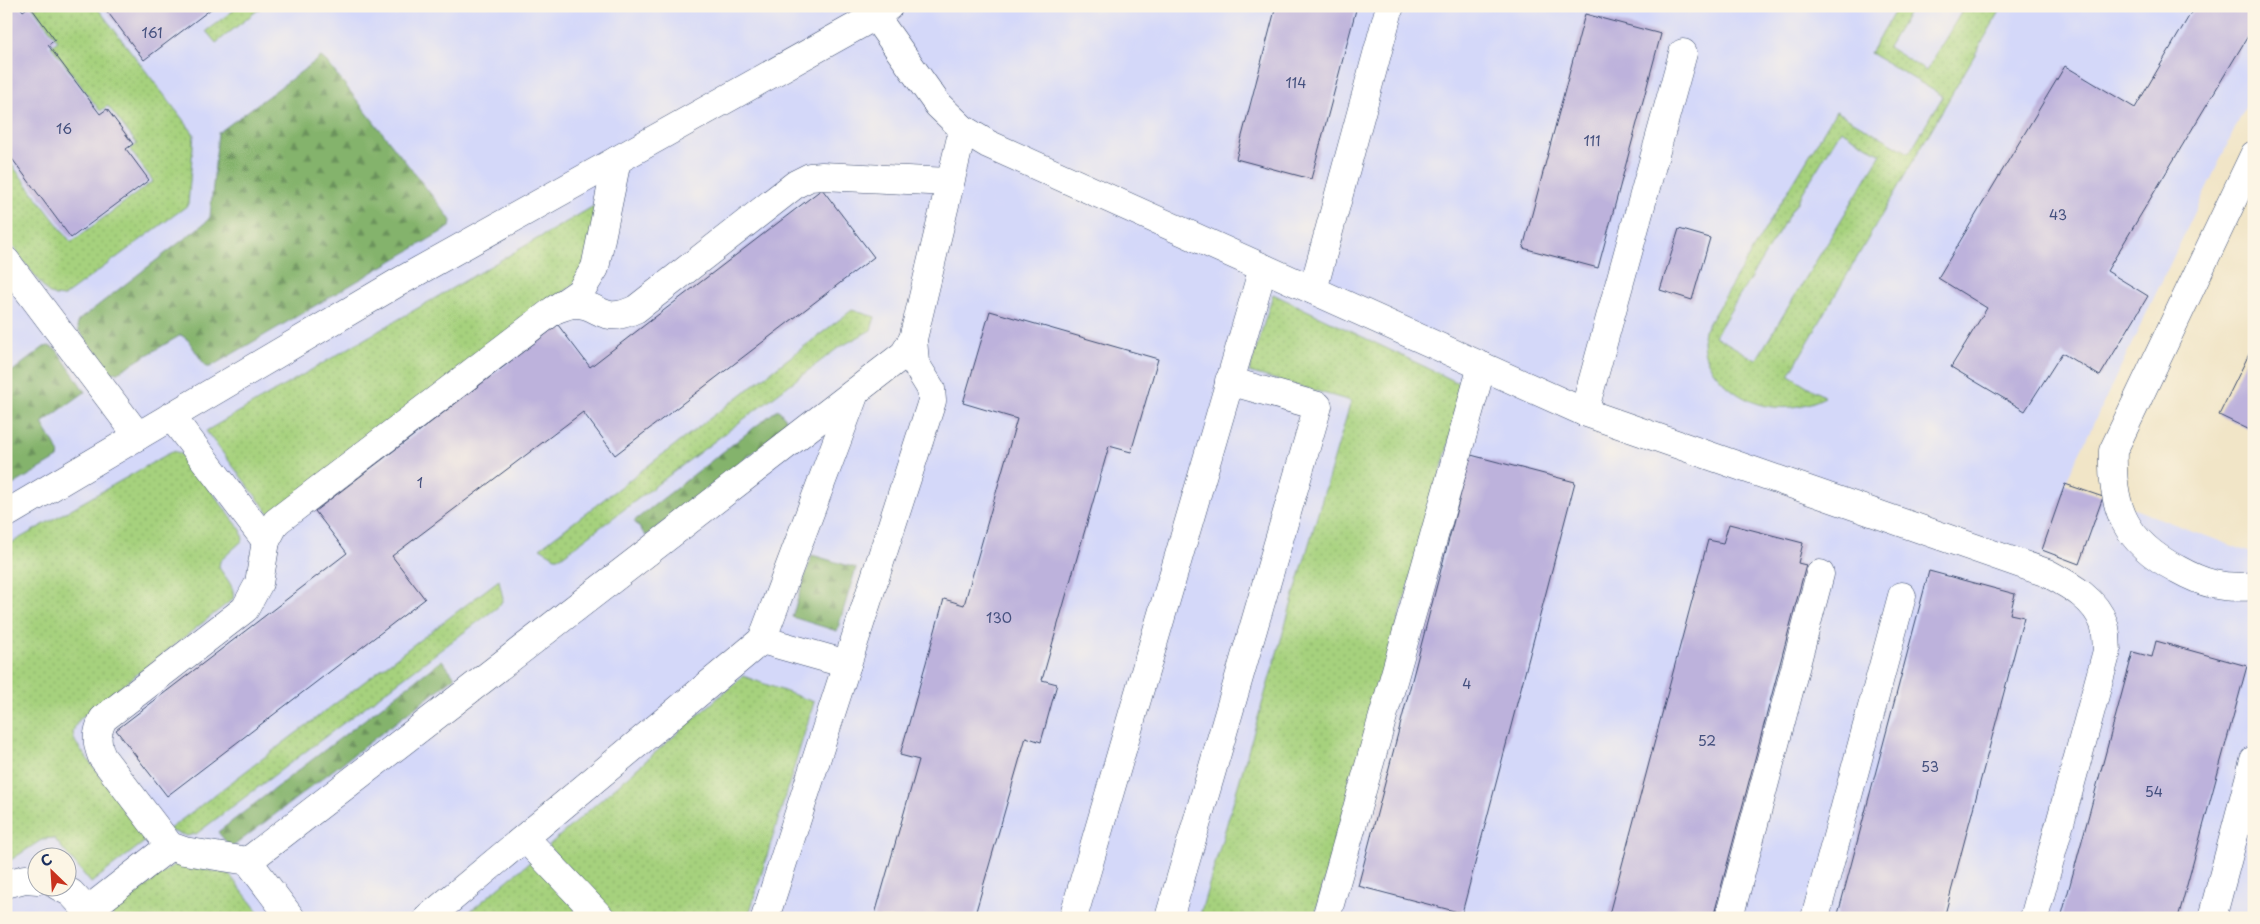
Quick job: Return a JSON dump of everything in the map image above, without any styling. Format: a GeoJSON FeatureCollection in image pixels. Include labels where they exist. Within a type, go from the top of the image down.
{"type":"FeatureCollection","features":[{"type":"Feature","properties":{"kind":"lane"},"geometry":{"type":"LineString","coordinates":[[1313,290],[1390,6]]}},
{"type":"Feature","properties":{"kind":"lane"},"geometry":{"type":"LineString","coordinates":[[6,514],[397,283],[882,11],[938,105],[963,129],[988,144],[1584,412],[2047,573],[2070,585],[2090,601],[2104,624],[2107,651],[2034,918]]}},
{"type":"Feature","properties":{"kind":"lane"},"geometry":{"type":"LineString","coordinates":[[1584,412],[1683,53]]}},
{"type":"Feature","properties":{"kind":"lane"},"geometry":{"type":"LineString","coordinates":[[248,861],[904,354],[913,339],[963,129]]}},
{"type":"Feature","properties":{"kind":"lane"},"geometry":{"type":"LineString","coordinates":[[2254,155],[2112,451],[2112,481],[2118,507],[2135,540],[2159,560],[2195,578],[2230,588],[2254,586]]}},
{"type":"Feature","properties":{"kind":"lane"},"geometry":{"type":"LineString","coordinates":[[291,918],[248,861],[184,851],[170,846],[102,758],[96,733],[103,719],[245,609],[259,583],[266,541],[276,522],[580,292],[595,268],[617,160]]}},
{"type":"Feature","properties":{"kind":"lane"},"geometry":{"type":"LineString","coordinates":[[554,310],[573,304],[605,315],[621,316],[636,309],[796,184],[810,177],[950,182]]}},
{"type":"Feature","properties":{"kind":"lane"},"geometry":{"type":"LineString","coordinates":[[6,261],[138,436]]}},
{"type":"Feature","properties":{"kind":"lane"},"geometry":{"type":"LineString","coordinates":[[1073,918],[1263,268]]}},
{"type":"Feature","properties":{"kind":"lane"},"geometry":{"type":"LineString","coordinates":[[765,918],[932,401],[931,389],[915,363],[913,339]]}},
{"type":"Feature","properties":{"kind":"lane"},"geometry":{"type":"LineString","coordinates":[[1326,918],[1482,366]]}},
{"type":"Feature","properties":{"kind":"lane"},"geometry":{"type":"LineString","coordinates":[[1170,918],[1318,406],[1229,381]]}},
{"type":"Feature","properties":{"kind":"lane"},"geometry":{"type":"LineString","coordinates":[[428,918],[762,640],[855,393]]}},
{"type":"Feature","properties":{"kind":"lane"},"geometry":{"type":"LineString","coordinates":[[172,416],[266,541]]}},
{"type":"Feature","properties":{"kind":"lane"},"geometry":{"type":"LineString","coordinates":[[1729,918],[1820,574]]}},
{"type":"Feature","properties":{"kind":"lane"},"geometry":{"type":"LineString","coordinates":[[1815,918],[1902,596]]}},
{"type":"Feature","properties":{"kind":"lane"},"geometry":{"type":"LineString","coordinates":[[762,640],[847,664]]}},
{"type":"Feature","properties":{"kind":"lane"},"geometry":{"type":"LineString","coordinates":[[2212,918],[2254,760]]}},
{"type":"Feature","properties":{"kind":"lane"},"geometry":{"type":"LineString","coordinates":[[525,838],[601,918]]}},
{"type":"Feature","properties":{"kind":"lane"},"geometry":{"type":"LineString","coordinates":[[74,896],[91,914],[170,846]]}},
{"type":"Feature","properties":{"kind":"lane"},"geometry":{"type":"LineString","coordinates":[[6,884],[28,879]]}},
{"type":"Feature","properties":{"kind":"shaded area"},"geometry":{"type":"Polygon","coordinates":[[[6,6],[2254,6],[2254,89],[2065,483],[2254,554],[2254,918],[6,918],[6,6]]]}},
{"type":"Feature","properties":{"kind":"green space"},"geometry":{"type":"Polygon","coordinates":[[[32,6],[96,6],[194,134],[188,205],[63,297],[48,293],[6,238],[6,164],[9,161],[71,242],[153,181],[130,150],[137,144],[108,106],[100,111],[51,46],[58,41],[32,6]]]}},
{"type":"Feature","properties":{"kind":"green space"},"geometry":{"type":"Polygon","coordinates":[[[239,6],[263,6],[216,43],[206,31],[239,6]]]}},
{"type":"Feature","properties":{"kind":"green space"},"geometry":{"type":"Polygon","coordinates":[[[1898,6],[1913,6],[1888,47],[1926,71],[1965,6],[2003,6],[1789,375],[1825,397],[1795,407],[1766,406],[1739,395],[1716,374],[1707,359],[1703,343],[1704,331],[1836,111],[1909,153],[1943,96],[1870,53],[1898,6]],[[1841,130],[1715,336],[1756,360],[1881,154],[1841,130]]]}},
{"type":"Feature","properties":{"kind":"green space"},"geometry":{"type":"Polygon","coordinates":[[[321,57],[327,62],[448,216],[451,221],[450,227],[210,367],[206,367],[188,340],[181,335],[118,372],[111,373],[79,331],[77,323],[206,222],[210,217],[218,133],[321,57]]]}},
{"type":"Feature","properties":{"kind":"green space"},"geometry":{"type":"Polygon","coordinates":[[[599,203],[581,279],[271,516],[206,431],[599,203]]]}},
{"type":"Feature","properties":{"kind":"green space"},"geometry":{"type":"Polygon","coordinates":[[[1273,294],[1465,386],[1314,918],[1210,918],[1200,915],[1351,401],[1249,372],[1273,294]]]}},
{"type":"Feature","properties":{"kind":"green space"},"geometry":{"type":"Polygon","coordinates":[[[852,310],[875,317],[871,330],[838,348],[561,557],[555,557],[540,548],[852,310]]]}},
{"type":"Feature","properties":{"kind":"green space"},"geometry":{"type":"Polygon","coordinates":[[[49,346],[57,350],[85,392],[42,423],[59,452],[58,458],[6,489],[6,376],[44,347],[49,346]]]}},
{"type":"Feature","properties":{"kind":"green space"},"geometry":{"type":"Polygon","coordinates":[[[778,409],[790,424],[646,536],[634,521],[778,409]]]}},
{"type":"Feature","properties":{"kind":"green space"},"geometry":{"type":"Polygon","coordinates":[[[173,451],[180,453],[186,458],[241,530],[243,540],[220,561],[219,567],[233,590],[233,599],[80,719],[74,728],[73,733],[76,743],[147,840],[91,883],[78,867],[78,846],[61,846],[54,838],[43,839],[32,846],[28,846],[28,849],[6,863],[6,546],[173,451]]]}},
{"type":"Feature","properties":{"kind":"green space"},"geometry":{"type":"Polygon","coordinates":[[[812,555],[856,568],[837,631],[792,617],[812,555]]]}},
{"type":"Feature","properties":{"kind":"green space"},"geometry":{"type":"Polygon","coordinates":[[[499,580],[503,599],[499,606],[196,834],[187,836],[168,830],[499,580]]]}},
{"type":"Feature","properties":{"kind":"green space"},"geometry":{"type":"Polygon","coordinates":[[[442,660],[455,677],[231,848],[218,832],[442,660]]]}},
{"type":"Feature","properties":{"kind":"green space"},"geometry":{"type":"Polygon","coordinates":[[[743,676],[814,702],[748,918],[615,918],[548,846],[743,676]]]}},
{"type":"Feature","properties":{"kind":"green space"},"geometry":{"type":"Polygon","coordinates":[[[531,861],[584,918],[462,918],[531,861]]]}},
{"type":"Feature","properties":{"kind":"green space"},"geometry":{"type":"Polygon","coordinates":[[[175,864],[229,874],[263,918],[114,918],[111,913],[175,864]]]}},
{"type":"Feature","properties":{"kind":"building"},"geometry":{"type":"Polygon","coordinates":[[[6,6],[19,6],[23,11],[30,6],[55,40],[48,45],[100,114],[107,109],[133,144],[126,149],[149,180],[71,238],[10,156],[6,159],[6,6]]]}},
{"type":"Feature","properties":{"kind":"building"},"geometry":{"type":"Polygon","coordinates":[[[103,6],[215,6],[144,60],[103,6]]]}},
{"type":"Feature","properties":{"kind":"building"},"geometry":{"type":"Polygon","coordinates":[[[1276,6],[1357,6],[1311,179],[1236,159],[1276,6]]]}},
{"type":"Feature","properties":{"kind":"building"},"geometry":{"type":"Polygon","coordinates":[[[2195,6],[2254,6],[2254,26],[2107,271],[2148,296],[2100,376],[2062,353],[2025,411],[1951,367],[1987,308],[1938,278],[2065,66],[2135,108],[2195,6]]]}},
{"type":"Feature","properties":{"kind":"building"},"geometry":{"type":"Polygon","coordinates":[[[1585,14],[1661,34],[1598,268],[1523,248],[1585,14]]]}},
{"type":"Feature","properties":{"kind":"building"},"geometry":{"type":"Polygon","coordinates":[[[822,189],[874,257],[615,455],[583,412],[392,556],[425,599],[167,796],[116,730],[347,553],[315,511],[558,325],[590,367],[822,189]]]}},
{"type":"Feature","properties":{"kind":"building"},"geometry":{"type":"Polygon","coordinates":[[[1679,229],[1710,238],[1692,300],[1660,290],[1679,229]]]}},
{"type":"Feature","properties":{"kind":"building"},"geometry":{"type":"Polygon","coordinates":[[[990,311],[1158,359],[1131,452],[1109,446],[1042,680],[1057,684],[1041,742],[1026,737],[974,918],[874,918],[919,760],[900,755],[944,599],[964,605],[1017,419],[963,403],[990,311]]]}},
{"type":"Feature","properties":{"kind":"building"},"geometry":{"type":"Polygon","coordinates":[[[2254,344],[2254,432],[2219,415],[2254,344]]]}},
{"type":"Feature","properties":{"kind":"building"},"geometry":{"type":"Polygon","coordinates":[[[1471,455],[1575,482],[1462,913],[1358,886],[1471,455]]]}},
{"type":"Feature","properties":{"kind":"building"},"geometry":{"type":"Polygon","coordinates":[[[2065,484],[2103,497],[2079,564],[2042,550],[2065,484]]]}},
{"type":"Feature","properties":{"kind":"building"},"geometry":{"type":"Polygon","coordinates":[[[1729,524],[1803,543],[1798,563],[1806,565],[1713,918],[1608,918],[1708,540],[1723,543],[1729,524]]]}},
{"type":"Feature","properties":{"kind":"building"},"geometry":{"type":"Polygon","coordinates":[[[1929,571],[2015,594],[2010,614],[2024,617],[1944,918],[1837,918],[1929,571]]]}},
{"type":"Feature","properties":{"kind":"building"},"geometry":{"type":"Polygon","coordinates":[[[2156,641],[2247,666],[2178,918],[2061,918],[2133,652],[2152,657],[2156,641]]]}}]}
